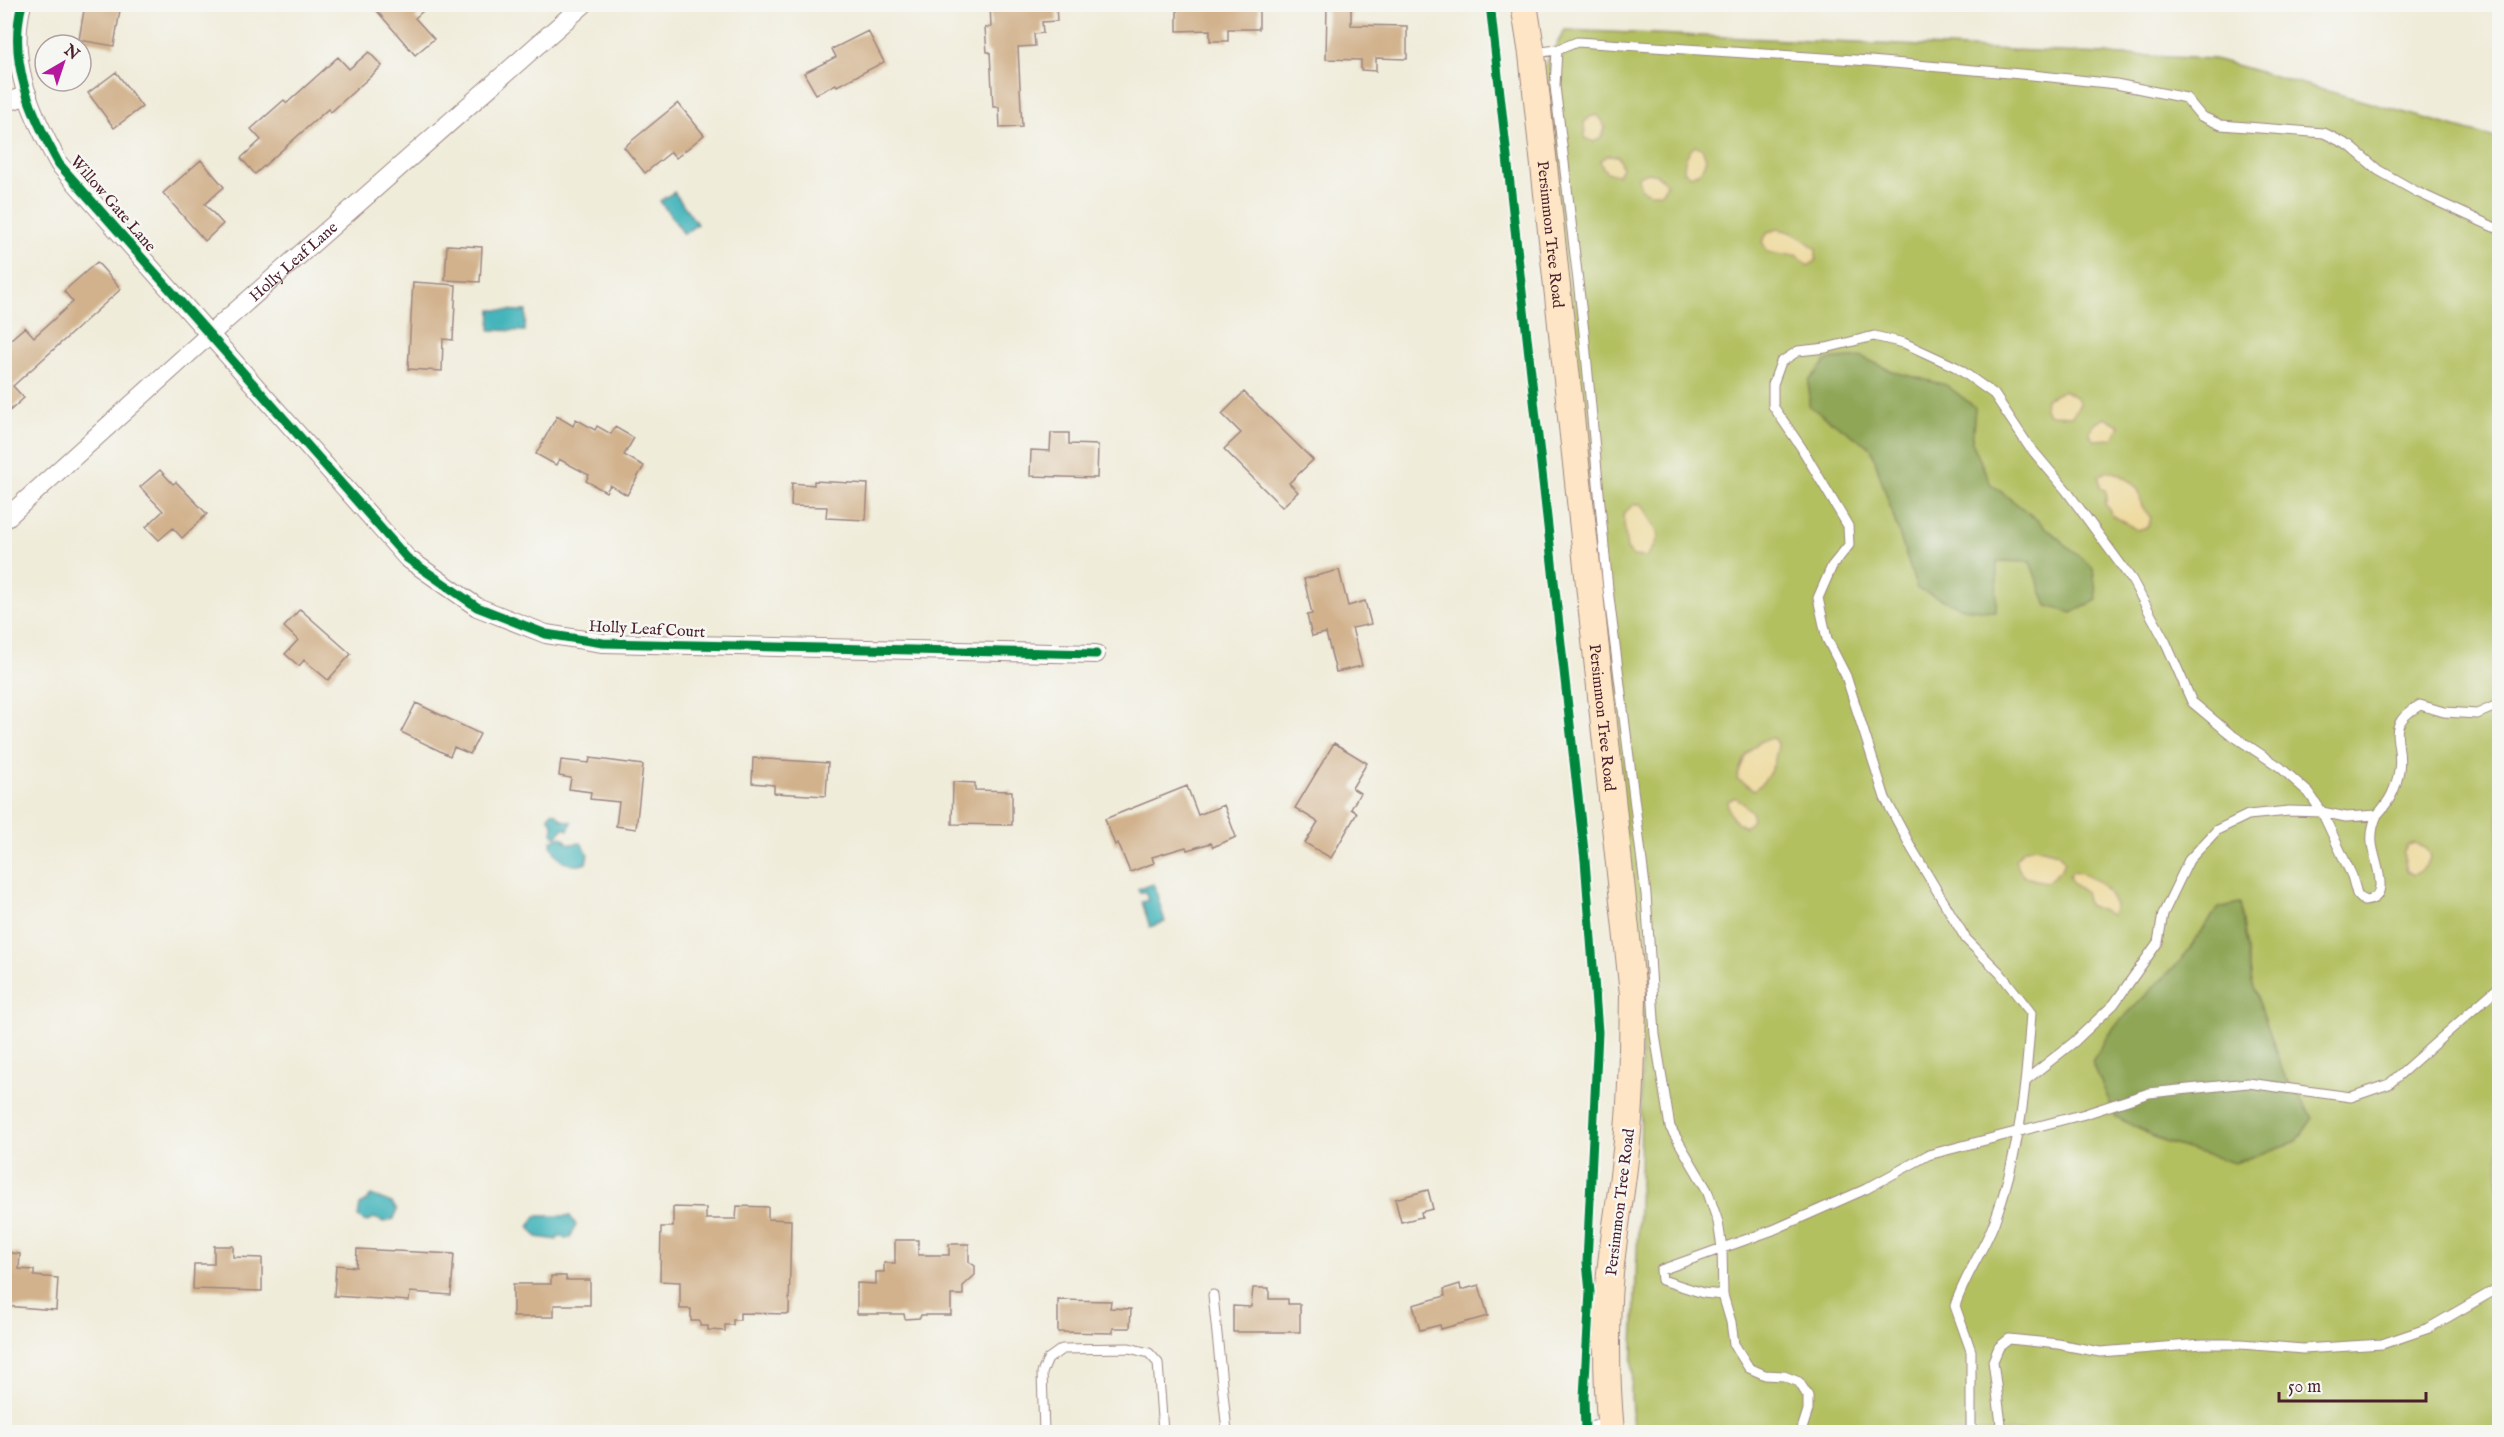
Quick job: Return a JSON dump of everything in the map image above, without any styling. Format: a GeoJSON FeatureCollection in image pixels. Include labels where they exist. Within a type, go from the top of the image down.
{"type":"FeatureCollection","features":[{"type":"Feature","properties":{"kind":"main road","name":"Persimmon Tree Road"},"geometry":{"type":"LineString","coordinates":[[1524,4],[1532,54],[1633,994],[1632,1066],[1626,1157],[1608,1300],[1602,1431]]}},
{"type":"Feature","properties":{"kind":"street","name":"Willow Gate Lane"},"geometry":{"type":"LineString","coordinates":[[22,4],[17,40],[19,69],[37,124],[59,164],[210,334]]}},
{"type":"Feature","properties":{"kind":"street","name":"Holly Leaf Lane"},"geometry":{"type":"LineString","coordinates":[[4,520],[210,334],[584,4]]}},
{"type":"Feature","properties":{"kind":"street"},"geometry":{"type":"LineString","coordinates":[[4,103],[28,95]]}},
{"type":"Feature","properties":{"kind":"street","name":"Holly Leaf Court"},"geometry":{"type":"LineString","coordinates":[[210,334],[407,558],[477,607],[546,634],[603,643],[1096,654]]}},
{"type":"Feature","properties":{"kind":"lane"},"geometry":{"type":"LineString","coordinates":[[1532,54],[1557,50],[1577,42],[1870,61],[2042,76],[2156,91],[2186,98],[2201,116],[2221,125],[2324,133],[2350,146],[2378,170],[2417,192],[2499,230]]}},
{"type":"Feature","properties":{"kind":"lane"},"geometry":{"type":"LineString","coordinates":[[1557,50],[1555,86],[1584,333],[1608,589],[1646,894],[1655,1035],[1670,1127],[1707,1190],[1719,1222],[1723,1295],[1731,1322],[1734,1344],[1749,1368],[1765,1375],[1784,1376],[1799,1382],[1808,1396],[1809,1410],[1801,1432]]}},
{"type":"Feature","properties":{"kind":"lane"},"geometry":{"type":"LineString","coordinates":[[1971,1432],[1971,1351],[1955,1306],[1994,1222],[2017,1149],[2026,1080],[2031,1012],[2001,974],[1966,939],[1912,849],[1885,798],[1846,676],[1827,639],[1818,598],[1832,566],[1849,545],[1848,526],[1801,447],[1773,406],[1773,384],[1782,362],[1798,351],[1826,348],[1874,336],[1904,343],[1956,367],[1994,394],[2028,446],[2066,490],[2132,580],[2166,643],[2192,702],[2229,733],[2280,767],[2309,793],[2322,812],[2352,876],[2357,894],[2364,901],[2370,901],[2377,895],[2380,887],[2380,873],[2372,844],[2373,824],[2377,815],[2392,798],[2400,768],[2396,736],[2401,720],[2409,711],[2420,705],[2444,712],[2477,714],[2499,704]]}},
{"type":"Feature","properties":{"kind":"lane"},"geometry":{"type":"LineString","coordinates":[[2026,1080],[2074,1042],[2114,1004],[2158,942],[2163,914],[2189,860],[2217,830],[2248,815],[2289,811],[2322,812],[2346,817],[2377,815]]}},
{"type":"Feature","properties":{"kind":"lane"},"geometry":{"type":"LineString","coordinates":[[1723,1295],[1703,1293],[1662,1280],[1662,1270],[1773,1230],[1866,1189],[1928,1155],[2085,1114],[2149,1092],[2248,1083],[2351,1097],[2389,1084],[2499,986]]}},
{"type":"Feature","properties":{"kind":"lane"},"geometry":{"type":"LineString","coordinates":[[2002,1432],[1993,1361],[1999,1347],[2009,1339],[2058,1344],[2100,1352],[2203,1344],[2241,1344],[2303,1350],[2382,1344],[2429,1328],[2499,1287]]}},
{"type":"Feature","properties":{"kind":"lane"},"geometry":{"type":"LineString","coordinates":[[1213,1295],[1227,1432]]}},
{"type":"Feature","properties":{"kind":"lane"},"geometry":{"type":"LineString","coordinates":[[1044,1432],[1042,1373],[1048,1359],[1062,1349],[1129,1348],[1149,1353],[1158,1363],[1163,1432]]}},
{"type":"Feature","properties":{"kind":"green space"},"geometry":{"type":"Polygon","coordinates":[[[1565,30],[2214,59],[2499,139],[2499,1432],[1633,1432],[1631,1394],[1640,1181],[1642,985],[1541,71],[1565,30]]]}},
{"type":"Feature","properties":{"kind":"green space"},"geometry":{"type":"Polygon","coordinates":[[[1862,357],[1894,372],[1946,385],[1975,407],[1972,442],[1990,483],[2093,568],[2097,600],[2072,613],[2047,606],[2030,562],[1997,561],[1996,612],[1963,608],[1917,589],[1871,448],[1809,406],[1809,381],[1827,360],[1862,357]]]}},
{"type":"Feature","properties":{"kind":"green space"},"geometry":{"type":"Polygon","coordinates":[[[2240,903],[2252,981],[2284,1075],[2313,1118],[2297,1141],[2235,1163],[2164,1142],[2116,1117],[2092,1061],[2115,1026],[2183,958],[2218,908],[2240,903]]]}},
{"type":"Feature","properties":{"kind":"sand"},"geometry":{"type":"Polygon","coordinates":[[[1597,115],[1605,128],[1601,138],[1594,142],[1585,138],[1584,122],[1597,115]]]}},
{"type":"Feature","properties":{"kind":"sand"},"geometry":{"type":"Polygon","coordinates":[[[1695,146],[1702,148],[1706,159],[1701,171],[1691,176],[1684,172],[1684,164],[1695,146]]]}},
{"type":"Feature","properties":{"kind":"sand"},"geometry":{"type":"Polygon","coordinates":[[[1608,155],[1618,156],[1622,168],[1618,175],[1602,167],[1600,160],[1608,155]]]}},
{"type":"Feature","properties":{"kind":"sand"},"geometry":{"type":"Polygon","coordinates":[[[1645,173],[1658,176],[1667,185],[1661,193],[1650,193],[1640,188],[1638,176],[1645,173]]]}},
{"type":"Feature","properties":{"kind":"sand"},"geometry":{"type":"Polygon","coordinates":[[[1778,229],[1794,234],[1812,245],[1816,249],[1816,260],[1808,266],[1796,255],[1768,252],[1762,242],[1768,232],[1778,229]]]}},
{"type":"Feature","properties":{"kind":"sand"},"geometry":{"type":"Polygon","coordinates":[[[2064,390],[2077,398],[2080,404],[2072,416],[2050,415],[2045,409],[2046,399],[2064,390]]]}},
{"type":"Feature","properties":{"kind":"sand"},"geometry":{"type":"Polygon","coordinates":[[[2105,417],[2120,426],[2113,439],[2094,440],[2089,433],[2092,426],[2105,417]]]}},
{"type":"Feature","properties":{"kind":"sand"},"geometry":{"type":"Polygon","coordinates":[[[2108,471],[2121,475],[2137,489],[2141,505],[2151,517],[2148,527],[2137,530],[2112,515],[2105,504],[2107,496],[2105,490],[2100,488],[2099,476],[2108,471]]]}},
{"type":"Feature","properties":{"kind":"sand"},"geometry":{"type":"Polygon","coordinates":[[[1642,504],[1659,535],[1646,557],[1633,556],[1627,549],[1623,514],[1633,505],[1642,504]]]}},
{"type":"Feature","properties":{"kind":"sand"},"geometry":{"type":"Polygon","coordinates":[[[1773,738],[1778,745],[1773,764],[1768,776],[1754,790],[1737,779],[1739,772],[1749,752],[1759,742],[1773,738]]]}},
{"type":"Feature","properties":{"kind":"sand"},"geometry":{"type":"Polygon","coordinates":[[[1736,797],[1752,812],[1752,820],[1745,827],[1734,820],[1730,814],[1728,801],[1736,797]]]}},
{"type":"Feature","properties":{"kind":"sand"},"geometry":{"type":"Polygon","coordinates":[[[2415,843],[2427,849],[2431,856],[2427,865],[2414,875],[2407,871],[2403,853],[2408,845],[2415,843]]]}},
{"type":"Feature","properties":{"kind":"sand"},"geometry":{"type":"Polygon","coordinates":[[[2034,847],[2058,853],[2065,862],[2060,871],[2047,882],[2023,875],[2015,860],[2023,850],[2034,847]]]}},
{"type":"Feature","properties":{"kind":"sand"},"geometry":{"type":"Polygon","coordinates":[[[2072,871],[2086,875],[2103,886],[2115,905],[2112,915],[2088,905],[2085,892],[2072,883],[2069,876],[2072,871]]]}},
{"type":"Feature","properties":{"kind":"water"},"geometry":{"type":"Polygon","coordinates":[[[674,192],[697,224],[684,234],[660,201],[674,192]]]}},
{"type":"Feature","properties":{"kind":"water"},"geometry":{"type":"Polygon","coordinates":[[[491,310],[526,311],[525,331],[490,330],[491,310]]]}},
{"type":"Feature","properties":{"kind":"water"},"geometry":{"type":"Polygon","coordinates":[[[552,812],[562,820],[572,822],[568,830],[564,828],[556,836],[553,835],[553,823],[549,819],[552,812]]]}},
{"type":"Feature","properties":{"kind":"water"},"geometry":{"type":"Polygon","coordinates":[[[562,837],[569,844],[581,843],[588,854],[586,863],[575,865],[560,859],[551,845],[552,841],[562,837]]]}},
{"type":"Feature","properties":{"kind":"water"},"geometry":{"type":"Polygon","coordinates":[[[1154,884],[1165,922],[1150,927],[1142,902],[1148,900],[1145,891],[1140,893],[1138,889],[1154,884]]]}},
{"type":"Feature","properties":{"kind":"water"},"geometry":{"type":"Polygon","coordinates":[[[371,1195],[392,1203],[397,1210],[394,1219],[384,1222],[374,1218],[366,1222],[358,1217],[360,1205],[371,1195]]]}},
{"type":"Feature","properties":{"kind":"water"},"geometry":{"type":"Polygon","coordinates":[[[536,1216],[570,1216],[576,1225],[570,1238],[558,1237],[557,1240],[537,1237],[529,1227],[536,1216]]]}},
{"type":"Feature","properties":{"kind":"building"},"geometry":{"type":"Polygon","coordinates":[[[85,4],[121,4],[114,46],[93,42],[93,33],[80,33],[85,4]]]}},
{"type":"Feature","properties":{"kind":"building"},"geometry":{"type":"Polygon","coordinates":[[[371,4],[431,4],[415,18],[434,39],[415,55],[371,4]]]}},
{"type":"Feature","properties":{"kind":"building"},"geometry":{"type":"Polygon","coordinates":[[[1056,4],[1057,21],[1042,22],[1043,33],[1034,34],[1035,46],[1018,47],[1022,127],[1000,128],[999,107],[993,107],[990,52],[987,52],[985,28],[991,27],[990,5],[1056,4]]]}},
{"type":"Feature","properties":{"kind":"building"},"geometry":{"type":"Polygon","coordinates":[[[1177,4],[1259,4],[1259,29],[1228,29],[1228,41],[1210,41],[1210,30],[1177,31],[1177,4]]]}},
{"type":"Feature","properties":{"kind":"building"},"geometry":{"type":"Polygon","coordinates":[[[1327,4],[1351,4],[1351,25],[1407,26],[1407,59],[1376,58],[1376,71],[1361,70],[1361,60],[1326,59],[1327,4]]]}},
{"type":"Feature","properties":{"kind":"building"},"geometry":{"type":"Polygon","coordinates":[[[868,31],[884,62],[816,94],[804,73],[836,57],[832,49],[868,31]]]}},
{"type":"Feature","properties":{"kind":"building"},"geometry":{"type":"Polygon","coordinates":[[[369,52],[382,66],[331,112],[328,109],[255,174],[241,158],[261,140],[251,129],[284,100],[287,103],[338,57],[349,69],[369,52]]]}},
{"type":"Feature","properties":{"kind":"building"},"geometry":{"type":"Polygon","coordinates":[[[116,72],[142,107],[114,128],[88,93],[93,93],[93,89],[116,72]]]}},
{"type":"Feature","properties":{"kind":"building"},"geometry":{"type":"Polygon","coordinates":[[[678,103],[704,135],[676,158],[671,152],[645,173],[624,147],[678,103]]]}},
{"type":"Feature","properties":{"kind":"building"},"geometry":{"type":"Polygon","coordinates":[[[201,160],[224,187],[205,204],[223,224],[205,241],[163,193],[201,160]]]}},
{"type":"Feature","properties":{"kind":"building"},"geometry":{"type":"Polygon","coordinates":[[[447,245],[482,247],[480,282],[445,280],[447,245]]]}},
{"type":"Feature","properties":{"kind":"building"},"geometry":{"type":"Polygon","coordinates":[[[97,262],[121,289],[13,386],[24,398],[4,416],[4,345],[25,327],[34,337],[73,302],[64,291],[97,262]]]}},
{"type":"Feature","properties":{"kind":"building"},"geometry":{"type":"Polygon","coordinates":[[[413,282],[456,285],[453,340],[443,339],[442,371],[408,369],[413,282]]]}},
{"type":"Feature","properties":{"kind":"building"},"geometry":{"type":"Polygon","coordinates":[[[1244,392],[1313,460],[1289,483],[1298,492],[1282,507],[1224,449],[1241,433],[1222,414],[1244,392]]]}},
{"type":"Feature","properties":{"kind":"building"},"geometry":{"type":"Polygon","coordinates":[[[557,416],[573,426],[576,419],[595,430],[597,426],[611,434],[615,427],[634,438],[624,455],[644,466],[627,495],[610,485],[606,492],[586,481],[589,475],[559,459],[556,465],[536,454],[557,416]]]}},
{"type":"Feature","properties":{"kind":"building"},"geometry":{"type":"Polygon","coordinates":[[[1051,433],[1069,433],[1069,444],[1098,445],[1097,478],[1030,476],[1031,450],[1050,451],[1051,433]]]}},
{"type":"Feature","properties":{"kind":"building"},"geometry":{"type":"Polygon","coordinates":[[[160,470],[173,484],[176,482],[207,514],[182,538],[173,528],[159,540],[146,527],[163,511],[140,487],[160,470]]]}},
{"type":"Feature","properties":{"kind":"building"},"geometry":{"type":"Polygon","coordinates":[[[814,481],[868,484],[866,520],[826,518],[827,507],[791,506],[792,483],[814,485],[814,481]]]}},
{"type":"Feature","properties":{"kind":"building"},"geometry":{"type":"Polygon","coordinates":[[[1339,570],[1348,606],[1365,601],[1371,624],[1352,628],[1362,666],[1336,672],[1326,633],[1312,636],[1307,615],[1312,614],[1304,579],[1339,570]]]}},
{"type":"Feature","properties":{"kind":"building"},"geometry":{"type":"Polygon","coordinates":[[[300,609],[351,654],[328,680],[304,660],[299,666],[285,654],[298,640],[284,627],[300,609]]]}},
{"type":"Feature","properties":{"kind":"building"},"geometry":{"type":"Polygon","coordinates":[[[416,703],[480,734],[470,754],[454,747],[450,756],[401,732],[416,703]]]}},
{"type":"Feature","properties":{"kind":"building"},"geometry":{"type":"Polygon","coordinates":[[[1334,743],[1367,763],[1352,788],[1360,793],[1351,809],[1357,813],[1331,858],[1305,843],[1318,822],[1295,808],[1334,743]]]}},
{"type":"Feature","properties":{"kind":"building"},"geometry":{"type":"Polygon","coordinates":[[[590,758],[643,765],[636,829],[616,826],[619,802],[590,799],[591,792],[569,789],[571,778],[559,776],[561,760],[589,763],[590,758]]]}},
{"type":"Feature","properties":{"kind":"building"},"geometry":{"type":"Polygon","coordinates":[[[753,758],[828,763],[826,796],[774,793],[774,785],[752,783],[753,758]]]}},
{"type":"Feature","properties":{"kind":"building"},"geometry":{"type":"Polygon","coordinates":[[[953,782],[975,783],[975,790],[1012,791],[1012,825],[952,824],[953,782]]]}},
{"type":"Feature","properties":{"kind":"building"},"geometry":{"type":"Polygon","coordinates":[[[1187,786],[1198,815],[1224,805],[1236,837],[1213,847],[1211,843],[1187,850],[1186,847],[1152,857],[1154,863],[1130,872],[1118,843],[1115,845],[1105,819],[1187,786]]]}},
{"type":"Feature","properties":{"kind":"building"},"geometry":{"type":"Polygon","coordinates":[[[1428,1190],[1433,1209],[1421,1212],[1422,1217],[1401,1222],[1395,1199],[1428,1190]]]}},
{"type":"Feature","properties":{"kind":"building"},"geometry":{"type":"Polygon","coordinates":[[[737,1206],[768,1207],[768,1219],[791,1220],[789,1314],[740,1313],[740,1320],[733,1320],[733,1325],[725,1325],[725,1331],[708,1330],[708,1326],[700,1326],[700,1321],[691,1321],[691,1309],[680,1309],[680,1282],[660,1281],[661,1227],[673,1227],[673,1207],[706,1208],[706,1219],[736,1219],[737,1206]]]}},
{"type":"Feature","properties":{"kind":"building"},"geometry":{"type":"Polygon","coordinates":[[[895,1240],[918,1240],[918,1255],[949,1255],[949,1244],[969,1244],[969,1262],[975,1266],[975,1275],[963,1286],[963,1295],[951,1295],[951,1315],[921,1315],[920,1318],[905,1319],[904,1314],[857,1314],[857,1283],[876,1284],[876,1272],[884,1272],[884,1263],[895,1263],[895,1240]]]}},
{"type":"Feature","properties":{"kind":"building"},"geometry":{"type":"Polygon","coordinates":[[[214,1246],[233,1246],[233,1257],[262,1258],[262,1291],[193,1289],[194,1264],[214,1264],[214,1246]]]}},
{"type":"Feature","properties":{"kind":"building"},"geometry":{"type":"Polygon","coordinates":[[[357,1249],[454,1254],[451,1295],[410,1292],[409,1301],[334,1296],[336,1265],[356,1267],[357,1249]]]}},
{"type":"Feature","properties":{"kind":"building"},"geometry":{"type":"Polygon","coordinates":[[[4,1252],[20,1254],[19,1269],[34,1270],[34,1276],[58,1278],[56,1310],[4,1306],[4,1252]]]}},
{"type":"Feature","properties":{"kind":"building"},"geometry":{"type":"Polygon","coordinates":[[[551,1276],[566,1276],[566,1280],[590,1280],[590,1305],[554,1305],[554,1317],[513,1317],[513,1284],[551,1284],[551,1276]]]}},
{"type":"Feature","properties":{"kind":"building"},"geometry":{"type":"Polygon","coordinates":[[[1460,1284],[1461,1290],[1479,1285],[1488,1316],[1441,1329],[1440,1325],[1420,1330],[1413,1305],[1445,1296],[1444,1289],[1460,1284]]]}},
{"type":"Feature","properties":{"kind":"building"},"geometry":{"type":"Polygon","coordinates":[[[1253,1288],[1269,1288],[1269,1299],[1288,1299],[1288,1304],[1300,1304],[1300,1332],[1233,1332],[1233,1306],[1251,1307],[1253,1288]]]}},
{"type":"Feature","properties":{"kind":"building"},"geometry":{"type":"Polygon","coordinates":[[[1058,1300],[1111,1301],[1110,1308],[1131,1309],[1130,1328],[1113,1328],[1113,1333],[1058,1332],[1058,1300]]]}},
{"type":"Feature","properties":{"kind":"cycle path"},"geometry":{"type":"LineString","coordinates":[[22,4],[18,26],[20,67],[31,107],[59,164],[407,558],[477,607],[546,634],[603,643],[1096,654]]}},
{"type":"Feature","properties":{"kind":"cycle path"},"geometry":{"type":"LineString","coordinates":[[1490,4],[1585,860],[1598,1032],[1587,1262],[1590,1292],[1584,1397],[1585,1432]]}}]}
